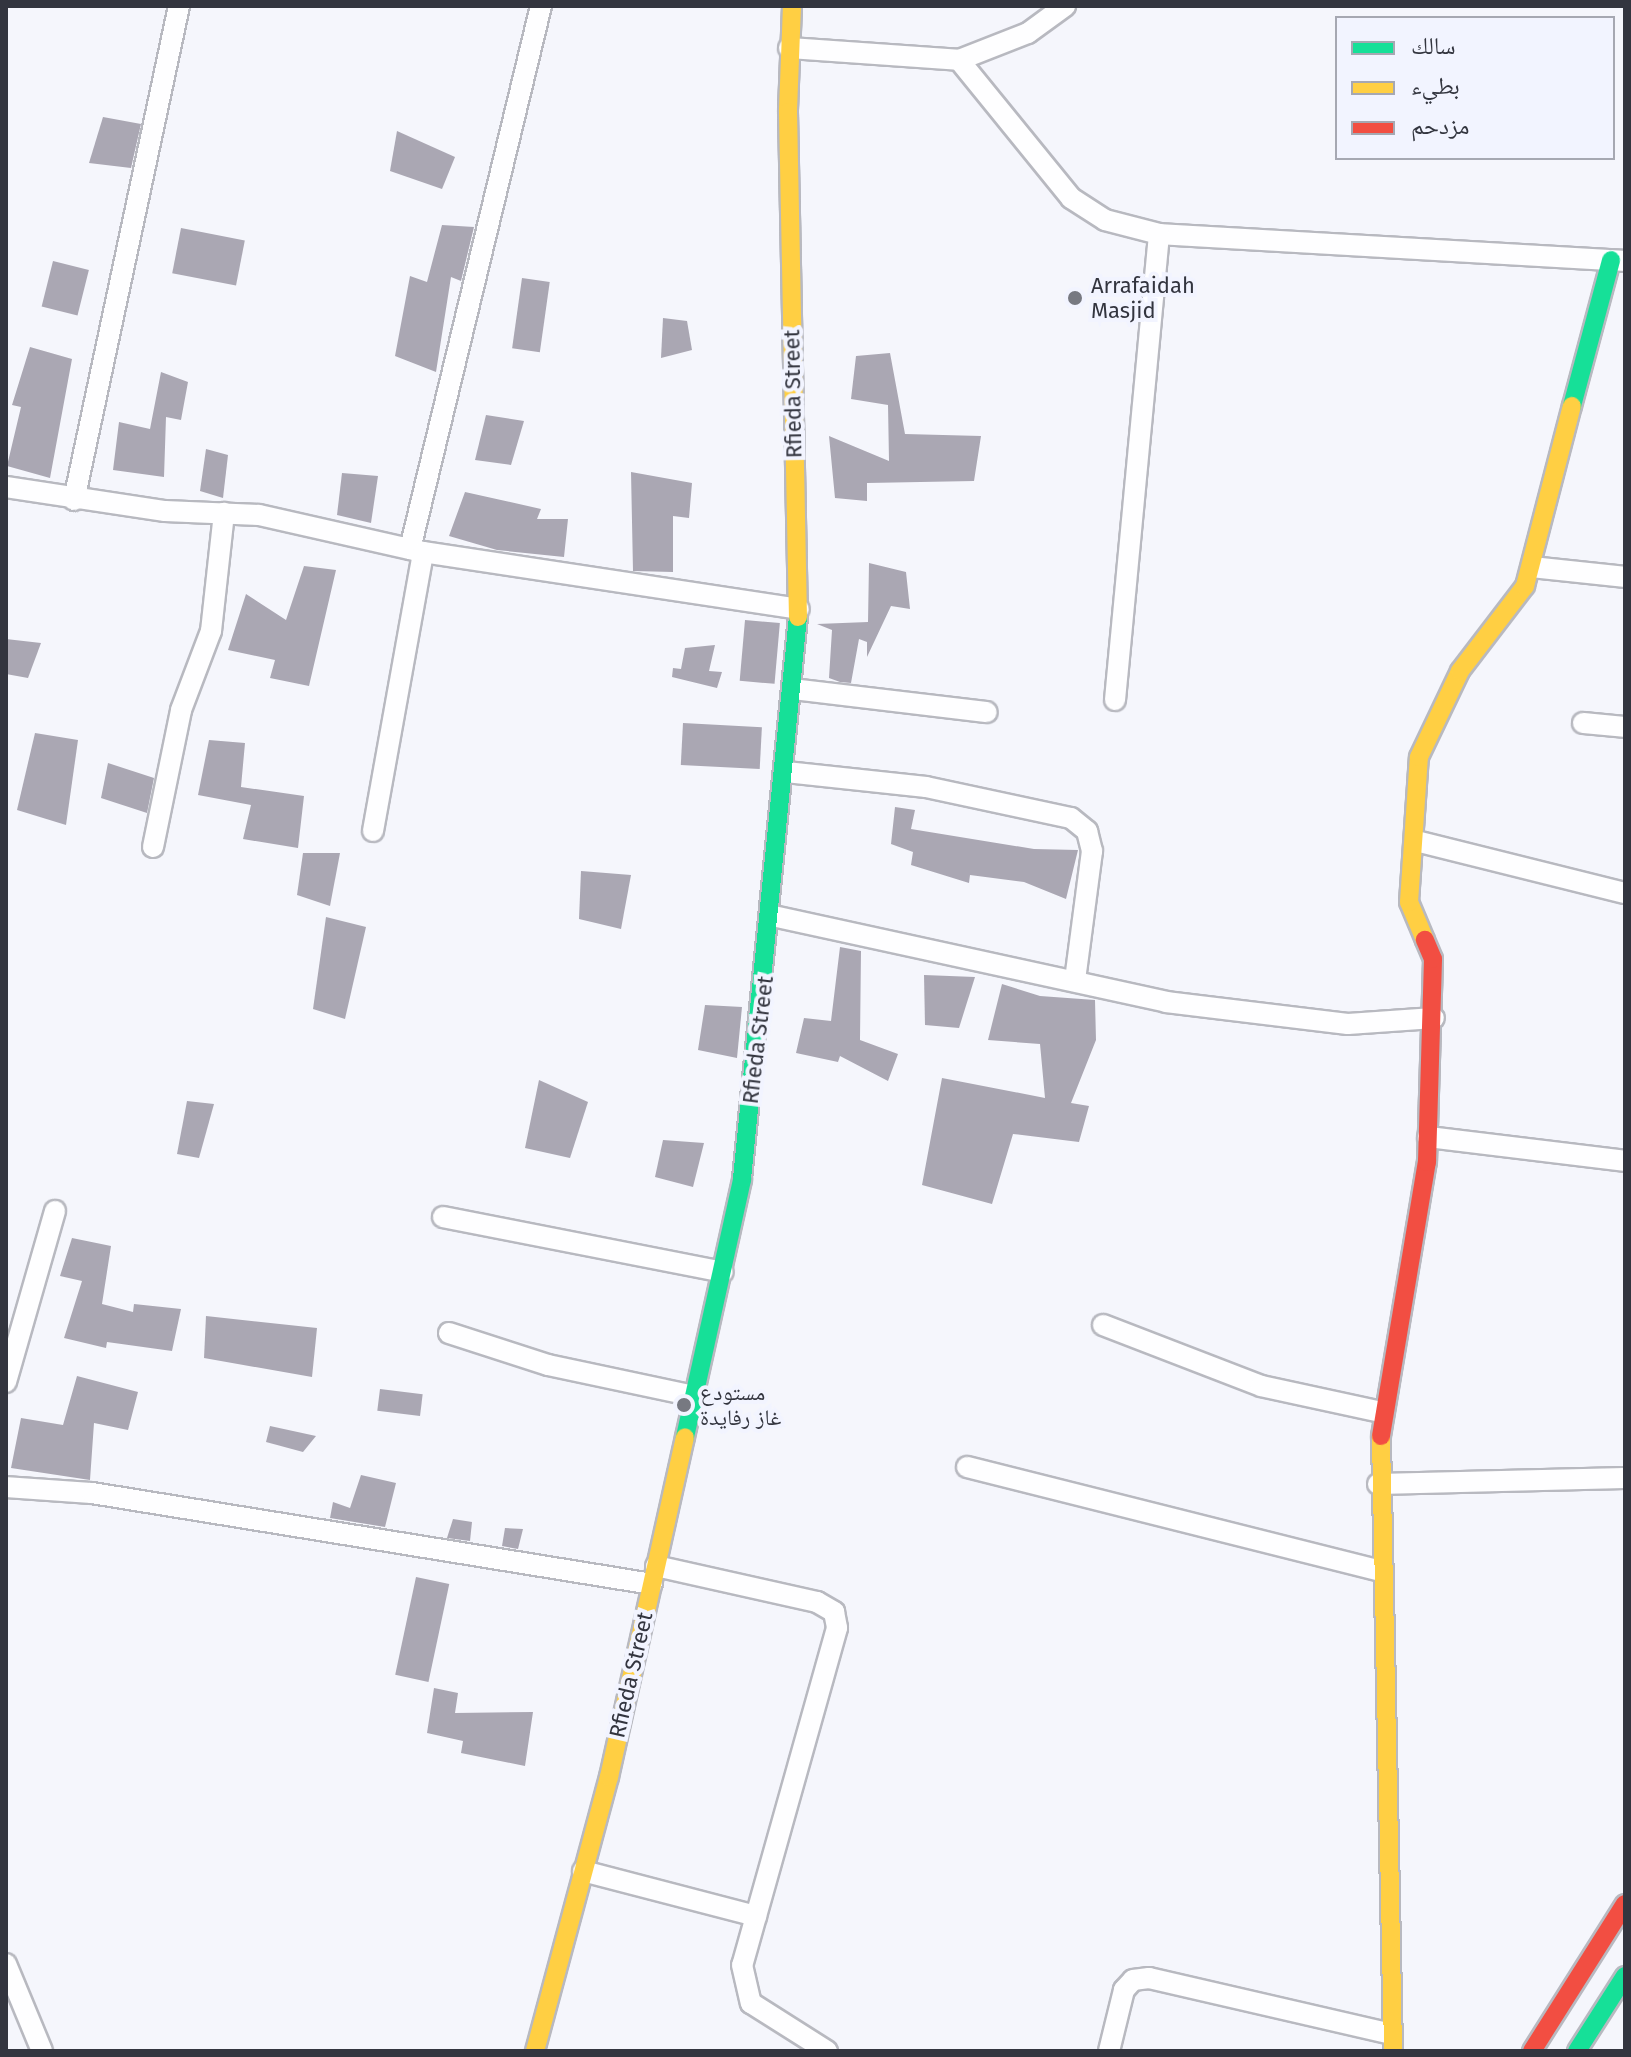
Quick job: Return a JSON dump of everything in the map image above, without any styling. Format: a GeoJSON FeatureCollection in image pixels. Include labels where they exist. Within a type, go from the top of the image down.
{"type":"FeatureCollection","features":[{"type":"Feature","properties":{"kind":"street"},"geometry":{"type":"LineString","coordinates":[[74,500],[179,6]]}},
{"type":"Feature","properties":{"kind":"street"},"geometry":{"type":"LineString","coordinates":[[373,831],[417,551],[541,6]]}},
{"type":"Feature","properties":{"kind":"street","name":"Rfieda Street"},"geometry":{"type":"LineString","coordinates":[[535,2051],[583,1871],[698,1397],[742,1179],[773,916],[799,609],[789,48],[792,6]]}},
{"type":"Feature","properties":{"kind":"street"},"geometry":{"type":"LineString","coordinates":[[789,48],[959,60],[1028,33],[1065,6]]}},
{"type":"Feature","properties":{"kind":"street"},"geometry":{"type":"LineString","coordinates":[[959,60],[1071,198],[1105,220],[1159,234],[1618,261],[1532,567],[1511,612],[1460,671],[1429,727],[1419,757],[1416,841],[1409,902],[1433,959],[1434,1018],[1428,1137],[1414,1247],[1381,1412],[1378,1484],[1377,1570],[1392,2042],[1149,1978],[1133,1980],[1124,1990],[1109,2051]]}},
{"type":"Feature","properties":{"kind":"street"},"geometry":{"type":"LineString","coordinates":[[1115,700],[1159,234]]}},
{"type":"Feature","properties":{"kind":"street"},"geometry":{"type":"LineString","coordinates":[[6,487],[74,500],[224,513],[417,551],[799,609]]}},
{"type":"Feature","properties":{"kind":"street"},"geometry":{"type":"LineString","coordinates":[[153,847],[181,710],[211,631],[224,513]]}},
{"type":"Feature","properties":{"kind":"street"},"geometry":{"type":"LineString","coordinates":[[1532,567],[1625,577]]}},
{"type":"Feature","properties":{"kind":"street"},"geometry":{"type":"LineString","coordinates":[[793,689],[987,712]]}},
{"type":"Feature","properties":{"kind":"street"},"geometry":{"type":"LineString","coordinates":[[1583,723],[1625,727]]}},
{"type":"Feature","properties":{"kind":"street"},"geometry":{"type":"LineString","coordinates":[[786,772],[926,787],[1071,818],[1087,831],[1092,851],[1075,981]]}},
{"type":"Feature","properties":{"kind":"street"},"geometry":{"type":"LineString","coordinates":[[1416,841],[1625,893]]}},
{"type":"Feature","properties":{"kind":"street"},"geometry":{"type":"LineString","coordinates":[[773,916],[1075,981],[1273,1018],[1348,1024],[1434,1018]]}},
{"type":"Feature","properties":{"kind":"street"},"geometry":{"type":"LineString","coordinates":[[1428,1137],[1625,1161]]}},
{"type":"Feature","properties":{"kind":"street"},"geometry":{"type":"LineString","coordinates":[[6,1382],[55,1211]]}},
{"type":"Feature","properties":{"kind":"street"},"geometry":{"type":"LineString","coordinates":[[443,1217],[723,1272]]}},
{"type":"Feature","properties":{"kind":"street"},"geometry":{"type":"LineString","coordinates":[[1103,1325],[1261,1386],[1381,1412]]}},
{"type":"Feature","properties":{"kind":"street"},"geometry":{"type":"LineString","coordinates":[[449,1333],[548,1365],[698,1397]]}},
{"type":"Feature","properties":{"kind":"street"},"geometry":{"type":"LineString","coordinates":[[967,1467],[1377,1570]]}},
{"type":"Feature","properties":{"kind":"street"},"geometry":{"type":"LineString","coordinates":[[1378,1484],[1625,1478]]}},
{"type":"Feature","properties":{"kind":"street"},"geometry":{"type":"LineString","coordinates":[[6,1487],[92,1493],[654,1575],[817,1602],[834,1612],[837,1628],[742,1965],[746,1995],[767,2016],[827,2051]]}},
{"type":"Feature","properties":{"kind":"street"},"geometry":{"type":"LineString","coordinates":[[583,1871],[756,1916]]}},
{"type":"Feature","properties":{"kind":"street"},"geometry":{"type":"LineString","coordinates":[[1532,2051],[1625,1904]]}},
{"type":"Feature","properties":{"kind":"street"},"geometry":{"type":"LineString","coordinates":[[6,1964],[42,2051]]}},
{"type":"Feature","properties":{"kind":"street"},"geometry":{"type":"LineString","coordinates":[[1577,2051],[1625,1976]]}},
{"type":"Feature","properties":{"kind":"building"},"geometry":{"type":"Polygon","coordinates":[[[103,117],[141,124],[131,168],[89,163],[103,117]]]}},
{"type":"Feature","properties":{"kind":"building"},"geometry":{"type":"Polygon","coordinates":[[[397,131],[455,157],[442,189],[390,171],[397,131]]]}},
{"type":"Feature","properties":{"kind":"building"},"geometry":{"type":"Polygon","coordinates":[[[442,225],[474,227],[461,281],[451,277],[436,372],[395,356],[410,276],[427,282],[442,225]]]}},
{"type":"Feature","properties":{"kind":"building"},"geometry":{"type":"Polygon","coordinates":[[[181,228],[245,240],[236,286],[172,273],[181,228]]]}},
{"type":"Feature","properties":{"kind":"building"},"geometry":{"type":"Polygon","coordinates":[[[53,261],[89,270],[78,316],[42,307],[53,261]]]}},
{"type":"Feature","properties":{"kind":"building"},"geometry":{"type":"Polygon","coordinates":[[[522,278],[550,282],[540,352],[512,348],[522,278]]]}},
{"type":"Feature","properties":{"kind":"building"},"geometry":{"type":"Polygon","coordinates":[[[663,318],[687,321],[692,350],[661,358],[663,318]]]}},
{"type":"Feature","properties":{"kind":"building"},"geometry":{"type":"Polygon","coordinates":[[[30,347],[72,359],[50,478],[7,466],[21,407],[12,405],[30,347]]]}},
{"type":"Feature","properties":{"kind":"building"},"geometry":{"type":"Polygon","coordinates":[[[890,353],[905,434],[981,436],[974,481],[867,483],[867,501],[835,498],[829,436],[889,461],[888,405],[851,399],[856,356],[890,353]]]}},
{"type":"Feature","properties":{"kind":"building"},"geometry":{"type":"Polygon","coordinates":[[[161,372],[188,382],[181,420],[166,417],[164,477],[113,470],[119,422],[150,429],[161,372]]]}},
{"type":"Feature","properties":{"kind":"building"},"geometry":{"type":"Polygon","coordinates":[[[486,415],[524,421],[511,465],[475,460],[486,415]]]}},
{"type":"Feature","properties":{"kind":"building"},"geometry":{"type":"Polygon","coordinates":[[[206,449],[228,455],[223,498],[200,491],[206,449]]]}},
{"type":"Feature","properties":{"kind":"building"},"geometry":{"type":"Polygon","coordinates":[[[631,472],[692,483],[689,518],[673,516],[673,572],[633,571],[631,472]]]}},
{"type":"Feature","properties":{"kind":"building"},"geometry":{"type":"Polygon","coordinates":[[[342,473],[378,476],[371,523],[337,515],[342,473]]]}},
{"type":"Feature","properties":{"kind":"building"},"geometry":{"type":"Polygon","coordinates":[[[465,492],[541,509],[537,519],[568,519],[564,557],[497,550],[449,536],[465,492]]]}},
{"type":"Feature","properties":{"kind":"building"},"geometry":{"type":"Polygon","coordinates":[[[869,563],[906,572],[910,609],[891,606],[867,657],[867,642],[859,639],[851,683],[840,682],[829,678],[832,630],[817,624],[868,622],[869,563]]]}},
{"type":"Feature","properties":{"kind":"building"},"geometry":{"type":"Polygon","coordinates":[[[304,566],[336,570],[309,686],[270,678],[275,660],[228,650],[246,594],[286,620],[304,566]]]}},
{"type":"Feature","properties":{"kind":"building"},"geometry":{"type":"Polygon","coordinates":[[[745,620],[780,623],[775,684],[740,681],[745,620]]]}},
{"type":"Feature","properties":{"kind":"building"},"geometry":{"type":"Polygon","coordinates":[[[6,639],[41,643],[28,678],[6,674],[6,639]]]}},
{"type":"Feature","properties":{"kind":"building"},"geometry":{"type":"Polygon","coordinates":[[[715,645],[709,671],[722,672],[717,688],[672,677],[673,668],[681,669],[685,648],[715,645]]]}},
{"type":"Feature","properties":{"kind":"building"},"geometry":{"type":"Polygon","coordinates":[[[683,723],[762,727],[760,769],[681,765],[683,723]]]}},
{"type":"Feature","properties":{"kind":"building"},"geometry":{"type":"Polygon","coordinates":[[[35,733],[78,740],[66,825],[17,810],[35,733]]]}},
{"type":"Feature","properties":{"kind":"building"},"geometry":{"type":"Polygon","coordinates":[[[209,740],[245,743],[241,787],[304,796],[298,848],[243,839],[251,805],[198,795],[209,740]]]}},
{"type":"Feature","properties":{"kind":"building"},"geometry":{"type":"Polygon","coordinates":[[[108,763],[154,778],[147,813],[101,798],[108,763]]]}},
{"type":"Feature","properties":{"kind":"building"},"geometry":{"type":"Polygon","coordinates":[[[895,807],[915,810],[911,829],[1034,849],[1078,850],[1066,899],[1024,882],[970,875],[969,883],[911,865],[913,852],[891,844],[895,807]]]}},
{"type":"Feature","properties":{"kind":"building"},"geometry":{"type":"Polygon","coordinates":[[[303,853],[340,853],[330,906],[297,895],[303,853]]]}},
{"type":"Feature","properties":{"kind":"building"},"geometry":{"type":"Polygon","coordinates":[[[581,871],[631,875],[621,929],[579,919],[581,871]]]}},
{"type":"Feature","properties":{"kind":"building"},"geometry":{"type":"Polygon","coordinates":[[[326,917],[366,927],[345,1019],[313,1009],[326,917]]]}},
{"type":"Feature","properties":{"kind":"building"},"geometry":{"type":"Polygon","coordinates":[[[840,947],[861,951],[860,1040],[898,1054],[888,1081],[840,1056],[838,1062],[796,1053],[804,1018],[831,1021],[840,947]]]}},
{"type":"Feature","properties":{"kind":"building"},"geometry":{"type":"Polygon","coordinates":[[[924,975],[975,977],[959,1028],[925,1025],[924,975]]]}},
{"type":"Feature","properties":{"kind":"building"},"geometry":{"type":"Polygon","coordinates":[[[1002,984],[1040,996],[1095,1000],[1096,1040],[1071,1103],[1089,1106],[1079,1142],[1013,1134],[992,1204],[922,1185],[942,1078],[1045,1098],[1040,1044],[988,1040],[1002,984]]]}},
{"type":"Feature","properties":{"kind":"building"},"geometry":{"type":"Polygon","coordinates":[[[705,1005],[742,1007],[737,1058],[698,1050],[705,1005]]]}},
{"type":"Feature","properties":{"kind":"building"},"geometry":{"type":"Polygon","coordinates":[[[539,1080],[588,1102],[570,1158],[525,1148],[539,1080]]]}},
{"type":"Feature","properties":{"kind":"building"},"geometry":{"type":"Polygon","coordinates":[[[187,1101],[214,1104],[199,1158],[177,1154],[187,1101]]]}},
{"type":"Feature","properties":{"kind":"building"},"geometry":{"type":"Polygon","coordinates":[[[663,1140],[704,1143],[693,1187],[655,1177],[663,1140]]]}},
{"type":"Feature","properties":{"kind":"building"},"geometry":{"type":"Polygon","coordinates":[[[72,1238],[111,1246],[102,1304],[133,1312],[134,1304],[181,1309],[172,1351],[107,1342],[106,1348],[64,1338],[82,1281],[60,1276],[72,1238]]]}},
{"type":"Feature","properties":{"kind":"building"},"geometry":{"type":"Polygon","coordinates":[[[206,1316],[317,1328],[312,1377],[204,1358],[206,1316]]]}},
{"type":"Feature","properties":{"kind":"building"},"geometry":{"type":"Polygon","coordinates":[[[77,1376],[138,1392],[128,1430],[94,1423],[90,1480],[11,1468],[21,1418],[63,1425],[77,1376]]]}},
{"type":"Feature","properties":{"kind":"building"},"geometry":{"type":"Polygon","coordinates":[[[380,1389],[423,1394],[420,1416],[377,1411],[380,1389]]]}},
{"type":"Feature","properties":{"kind":"building"},"geometry":{"type":"Polygon","coordinates":[[[270,1426],[316,1436],[303,1452],[266,1442],[270,1426]]]}},
{"type":"Feature","properties":{"kind":"building"},"geometry":{"type":"Polygon","coordinates":[[[361,1475],[396,1483],[385,1527],[330,1518],[333,1502],[350,1508],[361,1475]]]}},
{"type":"Feature","properties":{"kind":"building"},"geometry":{"type":"Polygon","coordinates":[[[453,1519],[472,1522],[470,1541],[447,1538],[453,1519]]]}},
{"type":"Feature","properties":{"kind":"building"},"geometry":{"type":"Polygon","coordinates":[[[505,1528],[523,1529],[518,1549],[502,1546],[505,1528]]]}},
{"type":"Feature","properties":{"kind":"building"},"geometry":{"type":"Polygon","coordinates":[[[416,1577],[449,1584],[428,1682],[395,1675],[416,1577]]]}},
{"type":"Feature","properties":{"kind":"building"},"geometry":{"type":"Polygon","coordinates":[[[434,1688],[458,1693],[455,1713],[533,1712],[525,1766],[461,1753],[463,1741],[427,1733],[434,1688]]]}},
{"type":"Feature","properties":{"kind":"traffic: fast"},"geometry":{"type":"LineString","coordinates":[[1572,406],[1611,260]]}},
{"type":"Feature","properties":{"kind":"traffic: fast"},"geometry":{"type":"LineString","coordinates":[[685,1437],[742,1179],[798,617]]}},
{"type":"Feature","properties":{"kind":"traffic: fast"},"geometry":{"type":"LineString","coordinates":[[1577,2051],[1625,1976]]}},
{"type":"Feature","properties":{"kind":"traffic: slow"},"geometry":{"type":"LineString","coordinates":[[792,6],[788,112],[798,617]]}},
{"type":"Feature","properties":{"kind":"traffic: slow"},"geometry":{"type":"LineString","coordinates":[[1425,940],[1409,902],[1419,757],[1460,671],[1525,586],[1572,406]]}},
{"type":"Feature","properties":{"kind":"traffic: slow"},"geometry":{"type":"LineString","coordinates":[[1381,1436],[1393,2051]]}},
{"type":"Feature","properties":{"kind":"traffic: slow"},"geometry":{"type":"LineString","coordinates":[[535,2051],[609,1777],[685,1437]]}},
{"type":"Feature","properties":{"kind":"traffic: jam"},"geometry":{"type":"LineString","coordinates":[[1381,1436],[1427,1162],[1433,959],[1425,940]]}},
{"type":"Feature","properties":{"kind":"traffic: jam"},"geometry":{"type":"LineString","coordinates":[[1532,2051],[1625,1904]]}},
{"type":"Feature","properties":{"kind":"place","name":"Arrafaidah Masjid"},"geometry":{"type":"Point","coordinates":[1075,298]}},
{"type":"Feature","properties":{"kind":"place","name":"مستودع غاز رفايدة"},"geometry":{"type":"Point","coordinates":[684,1405]}}]}
